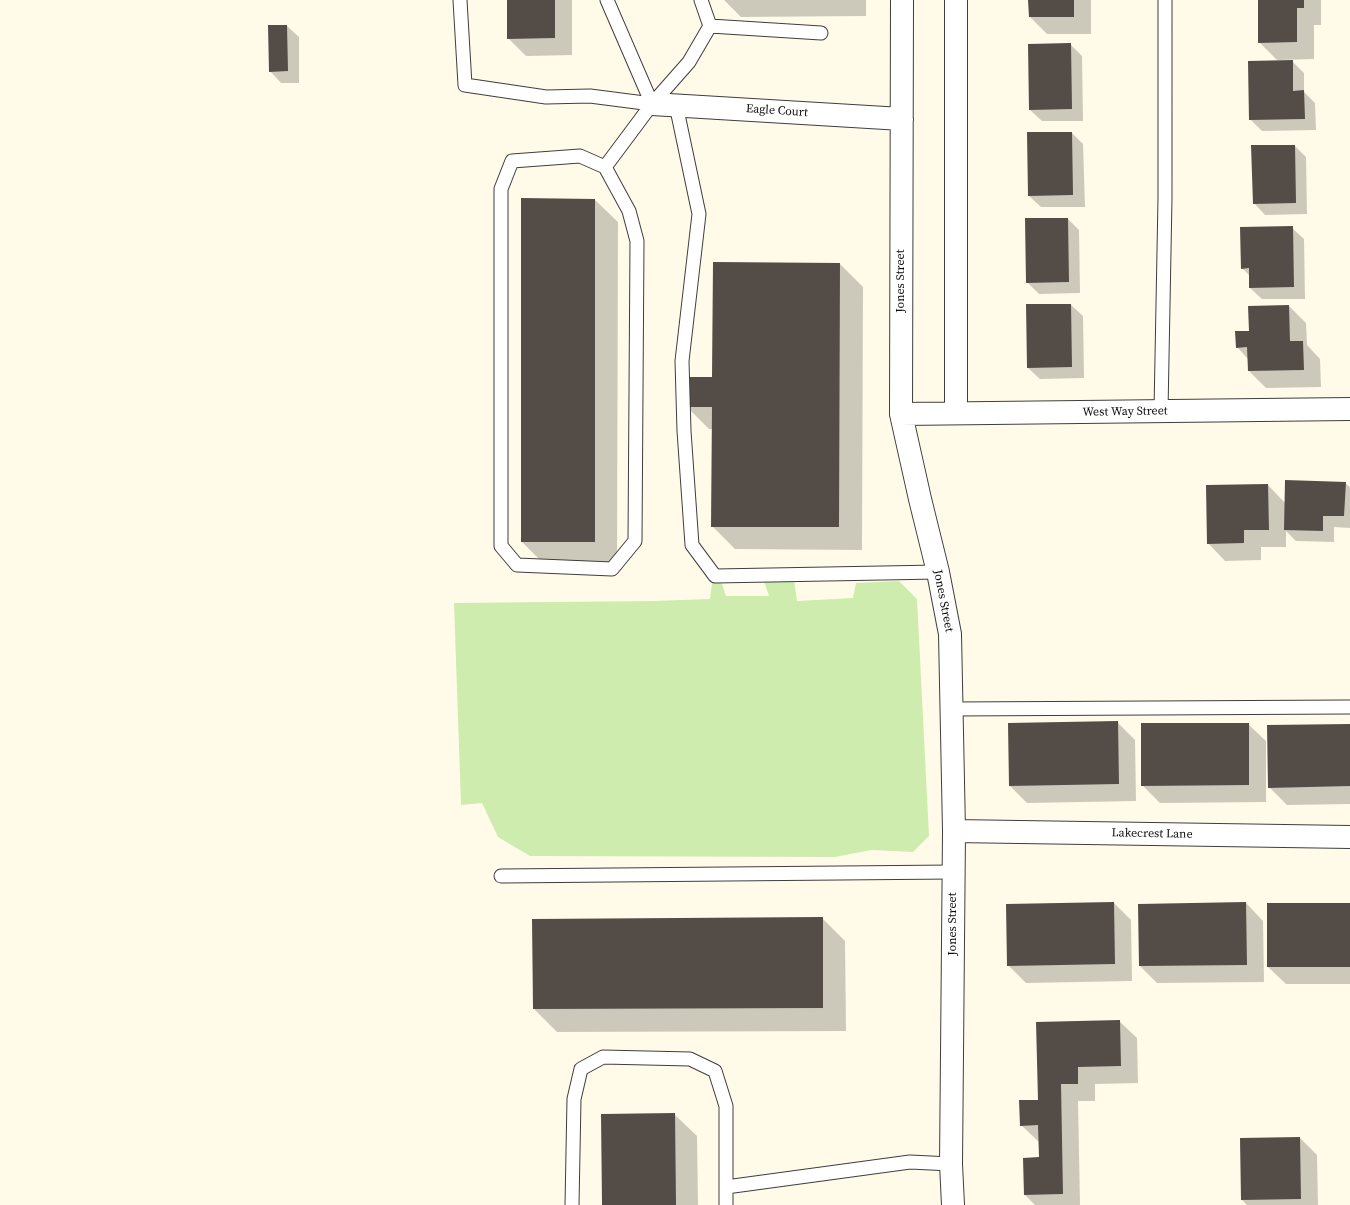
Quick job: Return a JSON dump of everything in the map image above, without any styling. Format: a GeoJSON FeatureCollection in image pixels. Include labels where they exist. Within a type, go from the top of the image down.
{"type":"FeatureCollection","features":[{"type":"Feature","properties":{"kind":"street","name":"Jones Street"},"geometry":{"type":"LineString","coordinates":[[902,0],[901,414],[938,572],[950,634],[954,831],[951,1164],[953,1205]]}},
{"type":"Feature","properties":{"kind":"street"},"geometry":{"type":"LineString","coordinates":[[956,0],[956,413]]}},
{"type":"Feature","properties":{"kind":"street","name":"Eagle Court"},"geometry":{"type":"LineString","coordinates":[[652,104],[902,119]]}},
{"type":"Feature","properties":{"kind":"street","name":"West Way Street"},"geometry":{"type":"LineString","coordinates":[[901,414],[1350,409]]}},
{"type":"Feature","properties":{"kind":"street","name":"Lakecrest Lane"},"geometry":{"type":"LineString","coordinates":[[954,831],[1350,837]]}},
{"type":"Feature","properties":{"kind":"lane"},"geometry":{"type":"LineString","coordinates":[[460,0],[465,86],[546,97],[590,96],[652,104]]}},
{"type":"Feature","properties":{"kind":"lane"},"geometry":{"type":"LineString","coordinates":[[607,0],[652,104]]}},
{"type":"Feature","properties":{"kind":"lane"},"geometry":{"type":"LineString","coordinates":[[606,168],[652,104],[689,62],[710,26],[701,0]]}},
{"type":"Feature","properties":{"kind":"lane"},"geometry":{"type":"LineString","coordinates":[[1161,411],[1165,198],[1165,0]]}},
{"type":"Feature","properties":{"kind":"lane"},"geometry":{"type":"LineString","coordinates":[[710,26],[821,33]]}},
{"type":"Feature","properties":{"kind":"lane"},"geometry":{"type":"LineString","coordinates":[[676,105],[699,214],[682,361],[684,431],[692,545],[715,576],[938,572]]}},
{"type":"Feature","properties":{"kind":"lane"},"geometry":{"type":"LineString","coordinates":[[580,156],[606,168],[629,211],[637,241],[635,541],[612,569],[517,565],[501,546],[501,189],[512,161],[580,156]]}},
{"type":"Feature","properties":{"kind":"lane"},"geometry":{"type":"LineString","coordinates":[[951,709],[1350,707]]}},
{"type":"Feature","properties":{"kind":"lane"},"geometry":{"type":"LineString","coordinates":[[501,876],[953,872]]}},
{"type":"Feature","properties":{"kind":"lane"},"geometry":{"type":"LineString","coordinates":[[572,1205],[574,1099],[581,1069],[603,1057],[690,1059],[715,1071],[726,1106],[726,1205]]}},
{"type":"Feature","properties":{"kind":"lane"},"geometry":{"type":"LineString","coordinates":[[726,1187],[910,1162],[951,1164]]}},
{"type":"Feature","properties":{"kind":"green space"},"geometry":{"type":"Polygon","coordinates":[[[794,580],[797,601],[853,598],[856,583],[899,581],[917,599],[929,836],[913,852],[871,850],[835,857],[530,856],[498,837],[482,803],[461,805],[454,603],[710,599],[712,583],[721,581],[726,596],[769,596],[764,581],[794,580]]]}},
{"type":"Feature","properties":{"kind":"building"},"geometry":{"type":"Polygon","coordinates":[[[507,0],[555,0],[555,38],[507,39],[507,0]]]}},
{"type":"Feature","properties":{"kind":"building"},"geometry":{"type":"Polygon","coordinates":[[[1028,0],[1074,0],[1074,17],[1029,17],[1028,0]]]}},
{"type":"Feature","properties":{"kind":"building"},"geometry":{"type":"Polygon","coordinates":[[[1258,0],[1304,0],[1304,8],[1297,8],[1297,42],[1258,43],[1258,0]]]}},
{"type":"Feature","properties":{"kind":"building"},"geometry":{"type":"Polygon","coordinates":[[[268,25],[287,25],[288,71],[269,72],[268,25]]]}},
{"type":"Feature","properties":{"kind":"building"},"geometry":{"type":"Polygon","coordinates":[[[1071,43],[1072,109],[1029,110],[1028,44],[1071,43]]]}},
{"type":"Feature","properties":{"kind":"building"},"geometry":{"type":"Polygon","coordinates":[[[1293,60],[1293,91],[1304,90],[1305,119],[1249,120],[1248,61],[1293,60]]]}},
{"type":"Feature","properties":{"kind":"building"},"geometry":{"type":"Polygon","coordinates":[[[1027,132],[1072,132],[1073,195],[1028,196],[1027,132]]]}},
{"type":"Feature","properties":{"kind":"building"},"geometry":{"type":"Polygon","coordinates":[[[1251,145],[1295,145],[1296,203],[1253,204],[1251,145]]]}},
{"type":"Feature","properties":{"kind":"building"},"geometry":{"type":"Polygon","coordinates":[[[521,198],[595,199],[595,542],[521,542],[521,198]]]}},
{"type":"Feature","properties":{"kind":"building"},"geometry":{"type":"Polygon","coordinates":[[[1025,218],[1068,218],[1069,282],[1026,283],[1025,218]]]}},
{"type":"Feature","properties":{"kind":"building"},"geometry":{"type":"Polygon","coordinates":[[[1293,226],[1294,287],[1249,288],[1249,268],[1241,269],[1240,227],[1293,226]]]}},
{"type":"Feature","properties":{"kind":"building"},"geometry":{"type":"Polygon","coordinates":[[[713,262],[840,263],[839,527],[711,527],[712,407],[685,407],[686,377],[712,377],[713,262]]]}},
{"type":"Feature","properties":{"kind":"building"},"geometry":{"type":"Polygon","coordinates":[[[1026,304],[1071,304],[1072,367],[1027,368],[1026,304]]]}},
{"type":"Feature","properties":{"kind":"building"},"geometry":{"type":"Polygon","coordinates":[[[1289,305],[1290,341],[1303,341],[1304,370],[1248,371],[1247,347],[1236,348],[1235,331],[1249,331],[1248,306],[1289,305]]]}},
{"type":"Feature","properties":{"kind":"building"},"geometry":{"type":"Polygon","coordinates":[[[1285,480],[1346,482],[1344,516],[1323,516],[1323,531],[1284,530],[1285,480]]]}},
{"type":"Feature","properties":{"kind":"building"},"geometry":{"type":"Polygon","coordinates":[[[1268,484],[1269,530],[1244,530],[1244,543],[1207,544],[1206,485],[1268,484]]]}},
{"type":"Feature","properties":{"kind":"building"},"geometry":{"type":"Polygon","coordinates":[[[1118,721],[1119,784],[1009,786],[1008,723],[1118,721]]]}},
{"type":"Feature","properties":{"kind":"building"},"geometry":{"type":"Polygon","coordinates":[[[1141,723],[1249,723],[1249,785],[1141,786],[1141,723]]]}},
{"type":"Feature","properties":{"kind":"building"},"geometry":{"type":"Polygon","coordinates":[[[1350,724],[1350,786],[1268,788],[1267,725],[1350,724]]]}},
{"type":"Feature","properties":{"kind":"building"},"geometry":{"type":"Polygon","coordinates":[[[1114,902],[1115,964],[1007,966],[1006,904],[1114,902]]]}},
{"type":"Feature","properties":{"kind":"building"},"geometry":{"type":"Polygon","coordinates":[[[1246,902],[1247,965],[1139,966],[1138,904],[1246,902]]]}},
{"type":"Feature","properties":{"kind":"building"},"geometry":{"type":"Polygon","coordinates":[[[1267,903],[1350,903],[1350,967],[1267,967],[1267,903]]]}},
{"type":"Feature","properties":{"kind":"building"},"geometry":{"type":"Polygon","coordinates":[[[823,917],[823,1008],[533,1009],[532,919],[823,917]]]}},
{"type":"Feature","properties":{"kind":"building"},"geometry":{"type":"Polygon","coordinates":[[[1120,1020],[1121,1066],[1078,1067],[1078,1084],[1061,1084],[1063,1194],[1024,1195],[1023,1158],[1039,1157],[1038,1125],[1020,1126],[1019,1100],[1038,1100],[1036,1022],[1120,1020]]]}},
{"type":"Feature","properties":{"kind":"building"},"geometry":{"type":"Polygon","coordinates":[[[675,1113],[676,1205],[602,1205],[601,1114],[675,1113]]]}},
{"type":"Feature","properties":{"kind":"building"},"geometry":{"type":"Polygon","coordinates":[[[1300,1137],[1301,1199],[1241,1200],[1240,1138],[1300,1137]]]}}]}
